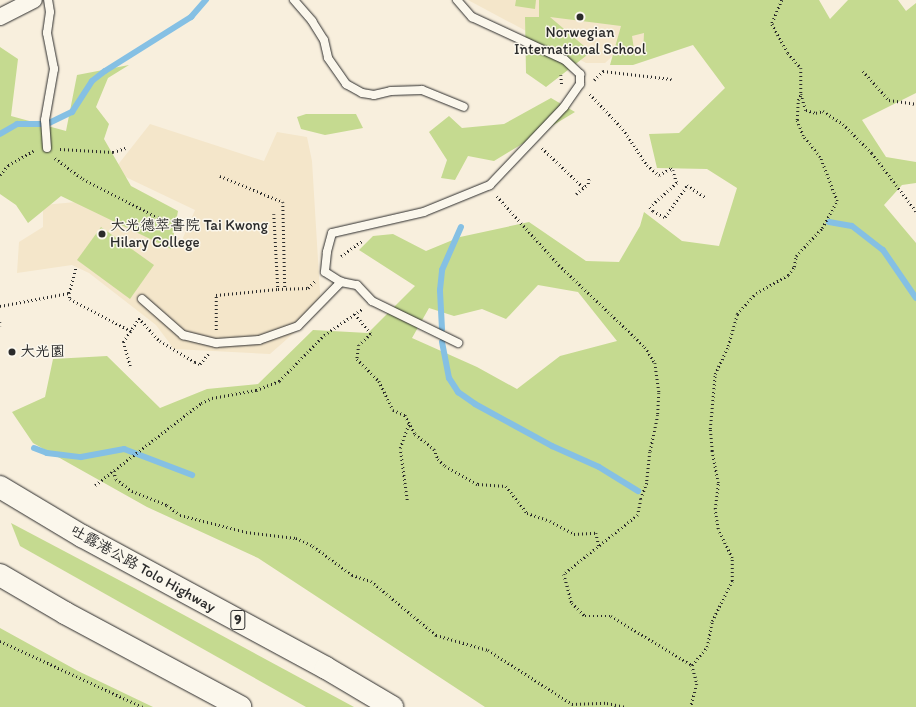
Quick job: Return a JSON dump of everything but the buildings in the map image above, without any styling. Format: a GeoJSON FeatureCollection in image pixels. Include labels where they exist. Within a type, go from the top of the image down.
{"type":"FeatureCollection","features":[{"type":"Feature","properties":{"kind":"highway","name":"吐露港公路 Tolo Highway"},"geometry":{"type":"LineString","coordinates":[[0,487],[82,536],[326,668],[392,707]]}},
{"type":"Feature","properties":{"kind":"highway"},"geometry":{"type":"LineString","coordinates":[[0,575],[240,707]]}},
{"type":"Feature","properties":{"kind":"street"},"geometry":{"type":"LineString","coordinates":[[0,17],[34,0]]}},
{"type":"Feature","properties":{"kind":"lane"},"geometry":{"type":"LineString","coordinates":[[47,148],[46,124],[54,69],[48,33],[50,12],[48,0]]}},
{"type":"Feature","properties":{"kind":"lane"},"geometry":{"type":"LineString","coordinates":[[294,0],[312,21],[324,40],[328,58],[346,84],[362,93],[374,95],[391,91],[422,90],[464,107]]}},
{"type":"Feature","properties":{"kind":"lane"},"geometry":{"type":"LineString","coordinates":[[457,0],[472,18],[565,60],[580,74],[580,84],[564,107],[490,185],[424,212],[332,233],[327,252],[325,272],[341,282],[357,285],[372,301],[458,343]]}},
{"type":"Feature","properties":{"kind":"lane"},"geometry":{"type":"LineString","coordinates":[[142,299],[183,335],[216,343],[259,340],[298,326],[341,282]]}},
{"type":"Feature","properties":{"kind":"path"},"geometry":{"type":"LineString","coordinates":[[782,0],[772,24],[788,53],[801,68],[801,94],[806,110],[816,113],[823,110],[843,124],[872,153],[916,211]]}},
{"type":"Feature","properties":{"kind":"path"},"geometry":{"type":"LineString","coordinates":[[600,75],[603,71],[672,79]]}},
{"type":"Feature","properties":{"kind":"path"},"geometry":{"type":"LineString","coordinates":[[863,71],[889,100],[916,104]]}},
{"type":"Feature","properties":{"kind":"path"},"geometry":{"type":"LineString","coordinates":[[560,73],[561,91]]}},
{"type":"Feature","properties":{"kind":"path"},"geometry":{"type":"LineString","coordinates":[[692,666],[707,647],[712,621],[732,580],[732,558],[718,529],[715,509],[718,483],[712,451],[710,429],[715,374],[728,346],[737,314],[756,293],[788,275],[794,267],[796,256],[822,228],[837,201],[820,157],[803,136],[797,120],[798,100],[801,94]]}},
{"type":"Feature","properties":{"kind":"path"},"geometry":{"type":"LineString","coordinates":[[599,103],[623,129],[647,165],[658,175],[671,168],[673,170],[677,182],[650,207],[653,211],[665,217],[687,185],[705,197]]}},
{"type":"Feature","properties":{"kind":"path"},"geometry":{"type":"LineString","coordinates":[[47,148],[55,158],[83,179],[163,220]]}},
{"type":"Feature","properties":{"kind":"path"},"geometry":{"type":"LineString","coordinates":[[0,175],[21,157],[47,148],[113,152],[125,148]]}},
{"type":"Feature","properties":{"kind":"path"},"geometry":{"type":"LineString","coordinates":[[546,152],[584,188]]}},
{"type":"Feature","properties":{"kind":"path"},"geometry":{"type":"LineString","coordinates":[[220,176],[283,202],[285,289]]}},
{"type":"Feature","properties":{"kind":"path"},"geometry":{"type":"LineString","coordinates":[[576,194],[584,188],[589,177]]}},
{"type":"Feature","properties":{"kind":"path"},"geometry":{"type":"LineString","coordinates":[[493,191],[559,265],[645,347],[655,363],[659,394],[658,415],[650,452],[647,483],[641,499],[638,515],[564,574],[572,603],[585,616],[611,616],[692,666],[697,684],[690,707]]}},
{"type":"Feature","properties":{"kind":"path"},"geometry":{"type":"LineString","coordinates":[[274,214],[278,290]]}},
{"type":"Feature","properties":{"kind":"path"},"geometry":{"type":"LineString","coordinates":[[337,259],[365,239]]}},
{"type":"Feature","properties":{"kind":"path"},"geometry":{"type":"LineString","coordinates":[[76,268],[69,293],[70,299],[131,332]]}},
{"type":"Feature","properties":{"kind":"path"},"geometry":{"type":"LineString","coordinates":[[216,343],[216,295],[308,288],[325,272]]}},
{"type":"Feature","properties":{"kind":"path"},"geometry":{"type":"LineString","coordinates":[[0,306],[69,293]]}},
{"type":"Feature","properties":{"kind":"path"},"geometry":{"type":"LineString","coordinates":[[96,485],[201,404],[212,398],[256,390],[279,381],[324,335],[356,313],[371,334],[359,345],[357,359],[379,381],[393,410],[405,415],[415,434],[434,449],[438,459],[445,466],[460,476],[478,484],[506,486],[527,513],[550,521],[574,534],[596,533],[599,546]]}},
{"type":"Feature","properties":{"kind":"path"},"geometry":{"type":"LineString","coordinates":[[130,366],[123,342],[139,318],[160,341],[200,364]]}},
{"type":"Feature","properties":{"kind":"path"},"geometry":{"type":"LineString","coordinates":[[407,500],[400,448],[409,423]]}},
{"type":"Feature","properties":{"kind":"path"},"geometry":{"type":"LineString","coordinates":[[114,471],[116,479],[132,491],[167,505],[180,515],[246,532],[296,538],[313,546],[352,575],[371,582],[436,635],[488,650],[578,707]]}},
{"type":"Feature","properties":{"kind":"path"},"geometry":{"type":"LineString","coordinates":[[0,641],[143,707]]}},
{"type":"Feature","properties":{"kind":"path"},"geometry":{"type":"LineString","coordinates":[[572,704],[607,703],[626,707]]}},
{"type":"Feature","properties":{"kind":"shaded area","name":"Norwegian International School"},"geometry":{"type":"Polygon","coordinates":[[[468,0],[667,0],[657,33],[642,44],[616,53],[605,63],[586,63],[468,0]]]}},
{"type":"Feature","properties":{"kind":"shaded area","name":"大光德萃書院 Tai Kwong Hilary College"},"geometry":{"type":"Polygon","coordinates":[[[150,124],[264,161],[277,132],[307,137],[312,161],[321,309],[270,354],[174,349],[156,325],[89,273],[72,265],[17,273],[19,242],[43,227],[43,205],[109,199],[182,240],[195,210],[113,171],[150,124]]]}},
{"type":"Feature","properties":{"kind":"green space"},"geometry":{"type":"Polygon","coordinates":[[[516,0],[536,0],[535,9],[515,6],[516,0]]]}},
{"type":"Feature","properties":{"kind":"green space"},"geometry":{"type":"Polygon","coordinates":[[[539,0],[819,0],[830,19],[848,0],[898,0],[906,11],[916,3],[916,93],[862,120],[886,157],[916,162],[916,183],[902,185],[884,205],[916,243],[916,707],[485,707],[258,558],[147,507],[33,443],[12,412],[45,397],[53,359],[107,356],[160,408],[207,389],[258,384],[313,330],[368,333],[415,286],[359,250],[373,236],[393,234],[426,251],[460,237],[529,222],[586,261],[619,262],[640,226],[644,212],[682,241],[719,246],[737,188],[707,169],[657,168],[649,134],[679,133],[725,88],[693,45],[633,65],[610,65],[621,26],[550,17],[591,52],[546,87],[526,73],[525,17],[539,17],[539,0]],[[644,33],[632,36],[635,56],[643,55],[644,33]],[[538,285],[506,319],[482,309],[454,316],[429,308],[412,338],[477,367],[517,389],[560,356],[617,341],[578,292],[538,285]]]}},
{"type":"Feature","properties":{"kind":"green space"},"geometry":{"type":"Polygon","coordinates":[[[0,47],[18,59],[11,116],[66,131],[77,75],[129,65],[108,78],[96,107],[109,124],[104,139],[131,186],[178,211],[171,249],[61,196],[28,223],[16,205],[0,194],[0,47]]]}},
{"type":"Feature","properties":{"kind":"green space"},"geometry":{"type":"Polygon","coordinates":[[[551,98],[575,112],[494,161],[468,156],[455,180],[441,178],[447,160],[429,132],[449,116],[462,128],[504,124],[551,98]]]}},
{"type":"Feature","properties":{"kind":"green space"},"geometry":{"type":"Polygon","coordinates":[[[306,114],[356,114],[363,128],[325,135],[301,129],[297,117],[306,114]]]}},
{"type":"Feature","properties":{"kind":"green space"},"geometry":{"type":"Polygon","coordinates":[[[101,227],[154,265],[130,299],[77,260],[101,227]]]}},
{"type":"Feature","properties":{"kind":"green space"},"geometry":{"type":"Polygon","coordinates":[[[11,523],[354,707],[306,707],[20,546],[11,523]]]}},
{"type":"Feature","properties":{"kind":"green space"},"geometry":{"type":"Polygon","coordinates":[[[0,628],[78,671],[153,707],[0,707],[0,628]]]}},
{"type":"Feature","properties":{"kind":"waterway"},"geometry":{"type":"LineString","coordinates":[[0,134],[17,124],[47,124],[72,112],[92,81],[105,71],[191,17],[206,0]]}},
{"type":"Feature","properties":{"kind":"waterway"},"geometry":{"type":"LineString","coordinates":[[829,222],[852,226],[883,250],[916,298]]}},
{"type":"Feature","properties":{"kind":"waterway"},"geometry":{"type":"LineString","coordinates":[[442,329],[440,290],[442,270],[461,227]]}},
{"type":"Feature","properties":{"kind":"waterway"},"geometry":{"type":"LineString","coordinates":[[442,342],[449,378],[458,392],[475,404],[552,446],[599,467],[638,491]]}},
{"type":"Feature","properties":{"kind":"waterway"},"geometry":{"type":"LineString","coordinates":[[34,448],[47,453],[81,457],[124,449],[192,475]]}},
{"type":"Feature","properties":{"kind":"place","name":"Norwegian International School"},"geometry":{"type":"Point","coordinates":[580,17]}},
{"type":"Feature","properties":{"kind":"place","name":"大光德萃書院 Tai Kwong Hilary College"},"geometry":{"type":"Point","coordinates":[102,234]}},
{"type":"Feature","properties":{"kind":"place","name":"大光園"},"geometry":{"type":"Point","coordinates":[12,352]}}]}
